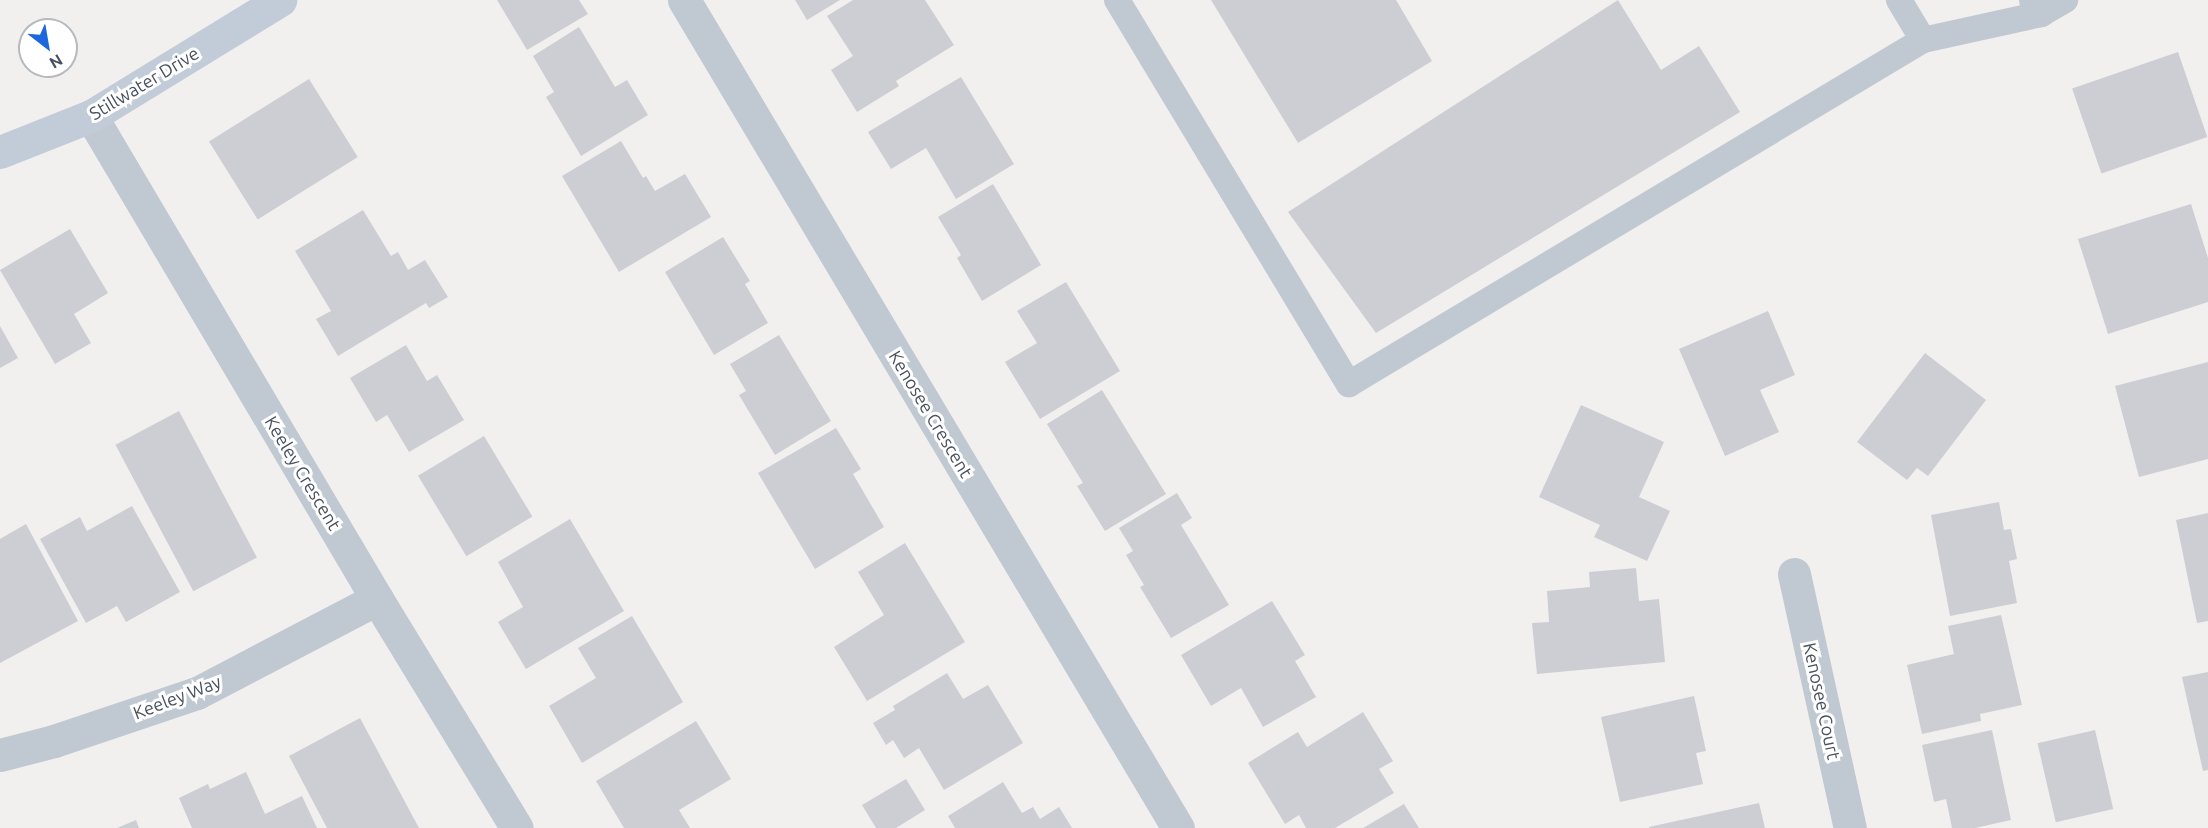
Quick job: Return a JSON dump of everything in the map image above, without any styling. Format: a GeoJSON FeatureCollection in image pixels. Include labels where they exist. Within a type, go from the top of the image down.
{"type":"FeatureCollection","features":[{"type":"Feature","properties":{"kind":"street","name":"Stillwater Drive"},"geometry":{"type":"LineString","coordinates":[[0,152],[91,116],[280,0]]}},
{"type":"Feature","properties":{"kind":"street","name":"Kenosee Crescent"},"geometry":{"type":"LineString","coordinates":[[684,0],[1178,828]]}},
{"type":"Feature","properties":{"kind":"street","name":"Keeley Crescent"},"geometry":{"type":"LineString","coordinates":[[91,116],[377,599],[517,828]]}},
{"type":"Feature","properties":{"kind":"street","name":"Kenosee Court"},"geometry":{"type":"LineString","coordinates":[[1794,574],[1850,828]]}},
{"type":"Feature","properties":{"kind":"street","name":"Keeley Way"},"geometry":{"type":"LineString","coordinates":[[0,755],[54,741],[197,693],[377,599]]}},
{"type":"Feature","properties":{"kind":"lane"},"geometry":{"type":"LineString","coordinates":[[1117,0],[1349,384],[1923,40],[2065,0]]}},
{"type":"Feature","properties":{"kind":"lane"},"geometry":{"type":"LineString","coordinates":[[1899,0],[1923,40]]}},
{"type":"Feature","properties":{"kind":"building"},"geometry":{"type":"Polygon","coordinates":[[[497,0],[579,0],[588,14],[527,50],[497,0]]]}},
{"type":"Feature","properties":{"kind":"building"},"geometry":{"type":"Polygon","coordinates":[[[795,0],[840,0],[807,20],[795,0]]]}},
{"type":"Feature","properties":{"kind":"building"},"geometry":{"type":"Polygon","coordinates":[[[853,0],[925,0],[954,45],[896,81],[899,86],[857,112],[831,70],[853,56],[827,16],[853,0]]]}},
{"type":"Feature","properties":{"kind":"building"},"geometry":{"type":"Polygon","coordinates":[[[1211,0],[1396,0],[1432,61],[1298,143],[1211,0]]]}},
{"type":"Feature","properties":{"kind":"building"},"geometry":{"type":"Polygon","coordinates":[[[1618,0],[1661,70],[1699,46],[1740,112],[1376,333],[1288,212],[1618,0]]]}},
{"type":"Feature","properties":{"kind":"building"},"geometry":{"type":"Polygon","coordinates":[[[579,27],[615,87],[627,80],[648,115],[581,156],[546,97],[554,92],[533,56],[579,27]]]}},
{"type":"Feature","properties":{"kind":"building"},"geometry":{"type":"Polygon","coordinates":[[[2178,52],[2207,137],[2101,174],[2072,88],[2178,52]]]}},
{"type":"Feature","properties":{"kind":"building"},"geometry":{"type":"Polygon","coordinates":[[[961,77],[1014,164],[956,199],[926,148],[891,169],[868,132],[961,77]]]}},
{"type":"Feature","properties":{"kind":"building"},"geometry":{"type":"Polygon","coordinates":[[[309,79],[358,157],[258,220],[209,142],[309,79]]]}},
{"type":"Feature","properties":{"kind":"building"},"geometry":{"type":"Polygon","coordinates":[[[621,141],[643,178],[646,176],[655,191],[685,174],[711,217],[619,272],[562,176],[621,141]]]}},
{"type":"Feature","properties":{"kind":"building"},"geometry":{"type":"Polygon","coordinates":[[[993,184],[1041,265],[982,301],[957,258],[961,255],[938,217],[993,184]]]}},
{"type":"Feature","properties":{"kind":"building"},"geometry":{"type":"Polygon","coordinates":[[[2191,204],[2208,258],[2208,302],[2108,334],[2078,239],[2191,204]]]}},
{"type":"Feature","properties":{"kind":"building"},"geometry":{"type":"Polygon","coordinates":[[[363,210],[391,256],[398,252],[408,270],[425,260],[448,297],[429,308],[426,303],[338,356],[316,319],[331,311],[295,251],[363,210]]]}},
{"type":"Feature","properties":{"kind":"building"},"geometry":{"type":"Polygon","coordinates":[[[70,229],[108,293],[74,314],[91,343],[55,364],[0,270],[70,229]]]}},
{"type":"Feature","properties":{"kind":"building"},"geometry":{"type":"Polygon","coordinates":[[[723,237],[750,281],[745,284],[768,323],[714,355],[665,272],[723,237]]]}},
{"type":"Feature","properties":{"kind":"building"},"geometry":{"type":"Polygon","coordinates":[[[1066,282],[1120,371],[1040,419],[1005,362],[1037,343],[1017,311],[1066,282]]]}},
{"type":"Feature","properties":{"kind":"building"},"geometry":{"type":"Polygon","coordinates":[[[1768,311],[1795,375],[1760,390],[1779,432],[1725,456],[1679,349],[1768,311]]]}},
{"type":"Feature","properties":{"kind":"building"},"geometry":{"type":"Polygon","coordinates":[[[0,326],[18,358],[0,368],[0,326]]]}},
{"type":"Feature","properties":{"kind":"building"},"geometry":{"type":"Polygon","coordinates":[[[779,335],[831,421],[775,455],[739,395],[746,391],[730,364],[779,335]]]}},
{"type":"Feature","properties":{"kind":"building"},"geometry":{"type":"Polygon","coordinates":[[[406,345],[427,381],[437,375],[464,420],[409,452],[387,415],[376,422],[350,378],[406,345]]]}},
{"type":"Feature","properties":{"kind":"building"},"geometry":{"type":"Polygon","coordinates":[[[1925,353],[1986,400],[1928,476],[1917,468],[1907,480],[1857,442],[1925,353]]]}},
{"type":"Feature","properties":{"kind":"building"},"geometry":{"type":"Polygon","coordinates":[[[2208,362],[2208,459],[2139,477],[2115,386],[2208,362]]]}},
{"type":"Feature","properties":{"kind":"building"},"geometry":{"type":"Polygon","coordinates":[[[1102,390],[1166,494],[1105,531],[1077,486],[1083,483],[1047,424],[1102,390]]]}},
{"type":"Feature","properties":{"kind":"building"},"geometry":{"type":"Polygon","coordinates":[[[1581,405],[1664,442],[1639,497],[1670,511],[1647,561],[1594,537],[1600,525],[1539,497],[1581,405]]]}},
{"type":"Feature","properties":{"kind":"building"},"geometry":{"type":"Polygon","coordinates":[[[179,411],[257,558],[193,591],[115,445],[179,411]]]}},
{"type":"Feature","properties":{"kind":"building"},"geometry":{"type":"Polygon","coordinates":[[[836,428],[861,469],[853,474],[884,527],[815,569],[758,473],[836,428]]]}},
{"type":"Feature","properties":{"kind":"building"},"geometry":{"type":"Polygon","coordinates":[[[484,436],[532,517],[466,556],[418,476],[484,436]]]}},
{"type":"Feature","properties":{"kind":"building"},"geometry":{"type":"Polygon","coordinates":[[[1177,493],[1192,518],[1181,525],[1229,605],[1171,638],[1140,587],[1144,585],[1126,555],[1133,551],[1119,528],[1177,493]]]}},
{"type":"Feature","properties":{"kind":"building"},"geometry":{"type":"Polygon","coordinates":[[[1999,502],[2004,530],[2011,529],[2017,559],[2009,561],[2017,603],[1950,616],[1931,515],[1999,502]]]}},
{"type":"Feature","properties":{"kind":"building"},"geometry":{"type":"Polygon","coordinates":[[[132,506],[180,592],[126,622],[117,606],[86,623],[40,539],[80,517],[87,531],[132,506]]]}},
{"type":"Feature","properties":{"kind":"building"},"geometry":{"type":"Polygon","coordinates":[[[2208,513],[2208,621],[2197,623],[2176,520],[2208,513]]]}},
{"type":"Feature","properties":{"kind":"building"},"geometry":{"type":"Polygon","coordinates":[[[570,519],[624,611],[526,669],[498,622],[523,607],[498,562],[570,519]]]}},
{"type":"Feature","properties":{"kind":"building"},"geometry":{"type":"Polygon","coordinates":[[[26,524],[78,621],[0,663],[0,539],[26,524]]]}},
{"type":"Feature","properties":{"kind":"building"},"geometry":{"type":"Polygon","coordinates":[[[905,543],[965,642],[867,701],[834,647],[884,615],[858,572],[905,543]]]}},
{"type":"Feature","properties":{"kind":"building"},"geometry":{"type":"Polygon","coordinates":[[[1636,568],[1639,601],[1659,599],[1665,662],[1537,674],[1532,623],[1549,622],[1547,591],[1590,587],[1589,572],[1636,568]]]}},
{"type":"Feature","properties":{"kind":"building"},"geometry":{"type":"Polygon","coordinates":[[[1272,601],[1305,655],[1295,661],[1316,697],[1263,727],[1241,688],[1211,706],[1181,655],[1272,601]]]}},
{"type":"Feature","properties":{"kind":"building"},"geometry":{"type":"Polygon","coordinates":[[[2001,615],[2022,705],[1980,714],[1981,721],[1922,734],[1907,665],[1954,654],[1948,626],[2001,615]]]}},
{"type":"Feature","properties":{"kind":"building"},"geometry":{"type":"Polygon","coordinates":[[[632,616],[683,702],[582,763],[549,706],[596,678],[578,648],[632,616]]]}},
{"type":"Feature","properties":{"kind":"building"},"geometry":{"type":"Polygon","coordinates":[[[2208,672],[2208,770],[2203,771],[2182,677],[2208,672]]]}},
{"type":"Feature","properties":{"kind":"building"},"geometry":{"type":"Polygon","coordinates":[[[947,673],[963,699],[988,685],[1023,743],[944,790],[919,748],[904,758],[893,740],[886,745],[873,723],[895,710],[893,706],[947,673]]]}},
{"type":"Feature","properties":{"kind":"building"},"geometry":{"type":"Polygon","coordinates":[[[1694,696],[1706,751],[1696,753],[1703,784],[1620,802],[1601,717],[1694,696]]]}},
{"type":"Feature","properties":{"kind":"building"},"geometry":{"type":"Polygon","coordinates":[[[1363,712],[1393,761],[1379,769],[1394,793],[1335,828],[1306,828],[1299,815],[1285,824],[1248,763],[1298,732],[1307,747],[1363,712]]]}},
{"type":"Feature","properties":{"kind":"building"},"geometry":{"type":"Polygon","coordinates":[[[360,718],[419,828],[327,828],[289,756],[360,718]]]}},
{"type":"Feature","properties":{"kind":"building"},"geometry":{"type":"Polygon","coordinates":[[[696,721],[731,779],[679,810],[690,828],[624,828],[596,781],[696,721]]]}},
{"type":"Feature","properties":{"kind":"building"},"geometry":{"type":"Polygon","coordinates":[[[1992,730],[2011,820],[1975,828],[1952,828],[1946,799],[1934,802],[1922,745],[1992,730]]]}},
{"type":"Feature","properties":{"kind":"building"},"geometry":{"type":"Polygon","coordinates":[[[2095,730],[2113,809],[2056,822],[2038,743],[2095,730]]]}},
{"type":"Feature","properties":{"kind":"building"},"geometry":{"type":"Polygon","coordinates":[[[246,772],[265,814],[302,796],[317,828],[192,828],[179,798],[208,784],[210,789],[246,772]]]}},
{"type":"Feature","properties":{"kind":"building"},"geometry":{"type":"Polygon","coordinates":[[[906,779],[925,810],[896,828],[876,828],[862,805],[906,779]]]}},
{"type":"Feature","properties":{"kind":"building"},"geometry":{"type":"Polygon","coordinates":[[[1003,782],[1022,813],[1033,807],[1040,819],[1059,807],[1072,828],[955,828],[948,816],[1003,782]]]}},
{"type":"Feature","properties":{"kind":"building"},"geometry":{"type":"Polygon","coordinates":[[[1759,803],[1765,828],[1649,828],[1649,827],[1759,803]]]}},
{"type":"Feature","properties":{"kind":"building"},"geometry":{"type":"Polygon","coordinates":[[[1404,804],[1419,828],[1363,828],[1404,804]]]}},
{"type":"Feature","properties":{"kind":"building"},"geometry":{"type":"Polygon","coordinates":[[[136,820],[139,828],[117,828],[136,820]]]}}]}
